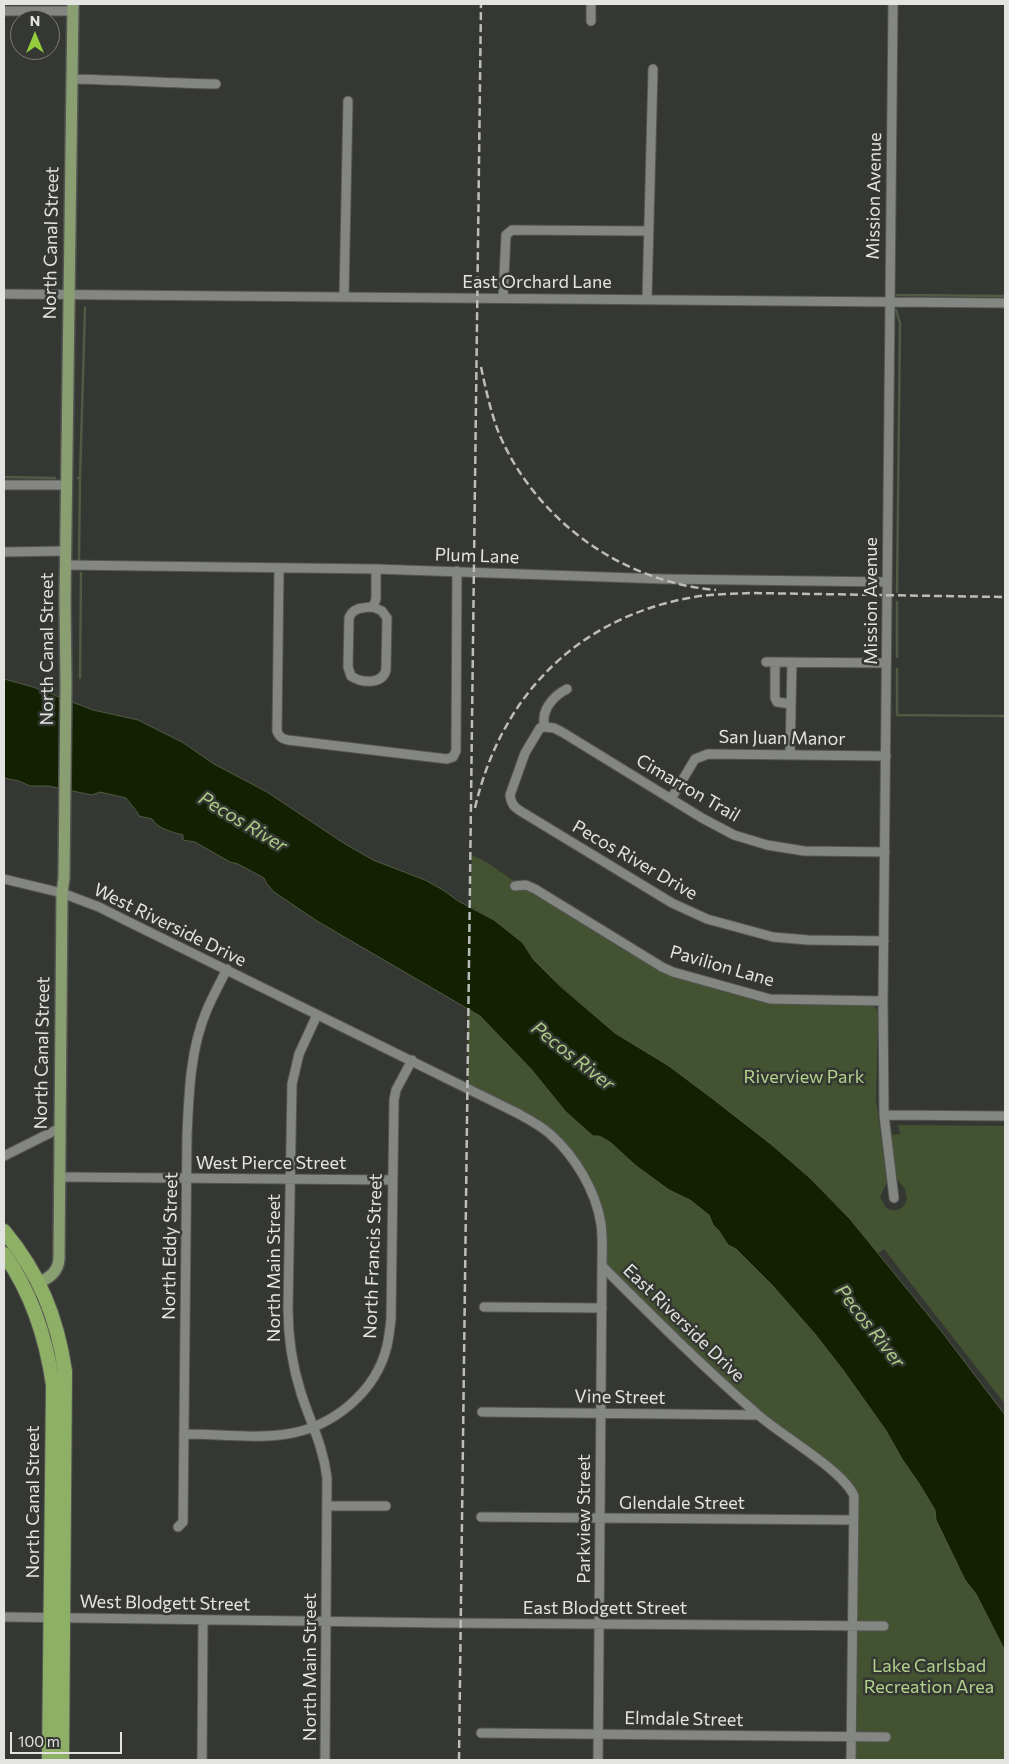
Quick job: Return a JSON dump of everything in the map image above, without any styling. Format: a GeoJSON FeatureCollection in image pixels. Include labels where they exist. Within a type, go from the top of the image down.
{"type":"FeatureCollection","features":[{"type":"Feature","properties":{"kind":"highway","name":"North Canal Street"},"geometry":{"type":"LineString","coordinates":[[4,1231],[24,1257],[51,1308],[65,1370],[57,1618],[49,1760]]}},
{"type":"Feature","properties":{"kind":"highway","name":"North Canal Street"},"geometry":{"type":"LineString","coordinates":[[4,1254],[19,1277],[35,1311],[46,1346],[53,1385],[57,1618],[62,1760]]}},
{"type":"Feature","properties":{"kind":"highway"},"geometry":{"type":"LineString","coordinates":[[35,1311],[36,1286],[39,1283]]}},
{"type":"Feature","properties":{"kind":"main road","name":"North Canal Street"},"geometry":{"type":"LineString","coordinates":[[39,1283],[52,1275],[59,1266],[66,684],[65,551],[73,7]]}},
{"type":"Feature","properties":{"kind":"street"},"geometry":{"type":"LineString","coordinates":[[591,4],[591,21]]}},
{"type":"Feature","properties":{"kind":"street","name":"Mission Avenue"},"geometry":{"type":"LineString","coordinates":[[893,4],[883,1001],[884,1115],[894,1198]]}},
{"type":"Feature","properties":{"kind":"street"},"geometry":{"type":"LineString","coordinates":[[4,11],[73,7]]}},
{"type":"Feature","properties":{"kind":"street"},"geometry":{"type":"LineString","coordinates":[[647,299],[653,69]]}},
{"type":"Feature","properties":{"kind":"street"},"geometry":{"type":"LineString","coordinates":[[72,79],[216,84]]}},
{"type":"Feature","properties":{"kind":"street"},"geometry":{"type":"LineString","coordinates":[[344,297],[348,101]]}},
{"type":"Feature","properties":{"kind":"street"},"geometry":{"type":"LineString","coordinates":[[503,298],[506,235],[512,230],[648,231]]}},
{"type":"Feature","properties":{"kind":"street","name":"East Orchard Lane"},"geometry":{"type":"LineString","coordinates":[[4,294],[1005,303]]}},
{"type":"Feature","properties":{"kind":"street"},"geometry":{"type":"LineString","coordinates":[[4,485],[66,485]]}},
{"type":"Feature","properties":{"kind":"street"},"geometry":{"type":"LineString","coordinates":[[4,552],[65,551]]}},
{"type":"Feature","properties":{"kind":"street","name":"Plum Lane"},"geometry":{"type":"LineString","coordinates":[[65,565],[376,569],[663,579],[887,582]]}},
{"type":"Feature","properties":{"kind":"street"},"geometry":{"type":"LineString","coordinates":[[279,568],[278,735],[282,739],[288,740],[447,759],[453,757],[456,751],[457,571]]}},
{"type":"Feature","properties":{"kind":"street"},"geometry":{"type":"LineString","coordinates":[[373,607],[376,599],[376,569]]}},
{"type":"Feature","properties":{"kind":"street"},"geometry":{"type":"LineString","coordinates":[[373,607],[382,610],[387,618],[386,670],[383,677],[379,680],[361,680],[351,676],[348,667],[349,618],[353,611],[373,607]]}},
{"type":"Feature","properties":{"kind":"street"},"geometry":{"type":"LineString","coordinates":[[791,704],[777,702],[775,698],[770,662],[886,663]]}},
{"type":"Feature","properties":{"kind":"street"},"geometry":{"type":"LineString","coordinates":[[790,755],[792,662]]}},
{"type":"Feature","properties":{"kind":"street","name":"Pecos River Drive"},"geometry":{"type":"LineString","coordinates":[[567,689],[558,694],[548,708],[543,720],[545,727],[540,728],[525,753],[510,795],[514,806],[672,903],[707,919],[773,937],[808,940],[884,941]]}},
{"type":"Feature","properties":{"kind":"street","name":"Cimarron Trail"},"geometry":{"type":"LineString","coordinates":[[545,727],[554,728],[562,732],[725,831],[767,845],[804,851],[885,852]]}},
{"type":"Feature","properties":{"kind":"street","name":"San Juan Manor"},"geometry":{"type":"LineString","coordinates":[[671,799],[695,759],[701,755],[886,756]]}},
{"type":"Feature","properties":{"kind":"street","name":"West Riverside Drive"},"geometry":{"type":"LineString","coordinates":[[4,879],[62,893],[100,907],[318,1015]]}},
{"type":"Feature","properties":{"kind":"street","name":"Pavilion Lane"},"geometry":{"type":"LineString","coordinates":[[514,886],[526,885],[535,889],[673,972],[770,1000],[883,1001]]}},
{"type":"Feature","properties":{"kind":"street","name":"North Eddy Street"},"geometry":{"type":"LineString","coordinates":[[178,1527],[182,1522],[189,1095],[194,1054],[206,1011],[226,970]]}},
{"type":"Feature","properties":{"kind":"street","name":"East Riverside Drive"},"geometry":{"type":"LineString","coordinates":[[318,1015],[517,1113],[540,1127],[557,1141],[577,1167],[593,1196],[600,1222],[602,1266],[700,1363],[758,1415],[842,1479],[854,1496],[851,1760]]}},
{"type":"Feature","properties":{"kind":"street","name":"North Main Street"},"geometry":{"type":"LineString","coordinates":[[318,1015],[299,1054],[292,1084],[288,1308],[289,1338],[301,1393],[325,1461],[328,1506],[325,1760]]}},
{"type":"Feature","properties":{"kind":"street","name":"North Francis Street"},"geometry":{"type":"LineString","coordinates":[[184,1434],[288,1434],[314,1426],[340,1413],[358,1397],[371,1381],[387,1346],[391,1319],[394,1100],[396,1090],[412,1060]]}},
{"type":"Feature","properties":{"kind":"street"},"geometry":{"type":"LineString","coordinates":[[884,1115],[1005,1116]]}},
{"type":"Feature","properties":{"kind":"street"},"geometry":{"type":"LineString","coordinates":[[4,1156],[60,1128]]}},
{"type":"Feature","properties":{"kind":"street","name":"West Pierce Street"},"geometry":{"type":"LineString","coordinates":[[60,1177],[392,1180]]}},
{"type":"Feature","properties":{"kind":"street","name":"Parkview Street"},"geometry":{"type":"LineString","coordinates":[[598,1760],[602,1266]]}},
{"type":"Feature","properties":{"kind":"street"},"geometry":{"type":"LineString","coordinates":[[484,1307],[602,1308]]}},
{"type":"Feature","properties":{"kind":"street","name":"Vine Street"},"geometry":{"type":"LineString","coordinates":[[482,1412],[758,1415]]}},
{"type":"Feature","properties":{"kind":"street"},"geometry":{"type":"LineString","coordinates":[[328,1506],[386,1506]]}},
{"type":"Feature","properties":{"kind":"street","name":"Glendale Street"},"geometry":{"type":"LineString","coordinates":[[481,1517],[854,1520]]}},
{"type":"Feature","properties":{"kind":"street","name":"West Blodgett Street"},"geometry":{"type":"LineString","coordinates":[[4,1617],[326,1621]]}},
{"type":"Feature","properties":{"kind":"street"},"geometry":{"type":"LineString","coordinates":[[202,1760],[204,1620]]}},
{"type":"Feature","properties":{"kind":"street","name":"East Blodgett Street"},"geometry":{"type":"LineString","coordinates":[[326,1621],[884,1626]]}},
{"type":"Feature","properties":{"kind":"street","name":"Elmdale Street"},"geometry":{"type":"LineString","coordinates":[[481,1733],[886,1737]]}},
{"type":"Feature","properties":{"kind":"green space","name":"Riverview Park"},"geometry":{"type":"Polygon","coordinates":[[[472,855],[488,863],[531,893],[671,976],[768,1004],[873,1006],[877,1009],[876,1100],[887,1182],[880,1197],[886,1208],[899,1209],[907,1199],[905,1189],[897,1179],[891,1135],[900,1134],[898,1125],[1005,1126],[1005,1404],[884,1249],[878,1253],[850,1219],[810,1178],[669,1066],[615,1033],[544,971],[533,959],[523,943],[494,920],[470,906],[472,855]]]}},
{"type":"Feature","properties":{"kind":"green space","name":"Lake Carlsbad Recreation Area"},"geometry":{"type":"Polygon","coordinates":[[[468,1008],[480,1016],[531,1069],[566,1112],[610,1142],[635,1165],[669,1190],[690,1200],[709,1215],[728,1245],[736,1249],[772,1285],[815,1334],[843,1370],[885,1430],[935,1510],[936,1520],[965,1580],[976,1594],[1005,1651],[1005,1760],[851,1760],[851,1491],[758,1415],[602,1266],[602,1237],[593,1196],[557,1141],[468,1088],[468,1008]]]}},
{"type":"Feature","properties":{"kind":"water","name":"Pecos River"},"geometry":{"type":"Polygon","coordinates":[[[4,679],[33,687],[93,710],[138,720],[182,742],[214,764],[267,792],[342,842],[373,860],[425,880],[458,901],[494,920],[523,943],[533,959],[560,986],[615,1033],[669,1066],[772,1145],[810,1178],[850,1219],[942,1332],[1005,1415],[1005,1651],[976,1594],[965,1580],[936,1520],[935,1510],[885,1429],[815,1334],[772,1285],[736,1249],[728,1245],[713,1225],[709,1215],[690,1200],[669,1190],[635,1165],[610,1142],[599,1136],[593,1136],[566,1112],[531,1069],[480,1016],[317,921],[274,892],[264,878],[238,864],[230,862],[195,842],[183,840],[183,835],[162,828],[152,819],[139,816],[126,798],[100,792],[92,795],[48,786],[30,786],[19,781],[4,778],[4,679]]]}},
{"type":"Feature","properties":{"kind":"waterway"},"geometry":{"type":"LineString","coordinates":[[897,295],[1005,296]]}},
{"type":"Feature","properties":{"kind":"waterway"},"geometry":{"type":"LineString","coordinates":[[80,478],[85,308]]}},
{"type":"Feature","properties":{"kind":"waterway"},"geometry":{"type":"LineString","coordinates":[[896,310],[900,323],[897,592]]}},
{"type":"Feature","properties":{"kind":"waterway"},"geometry":{"type":"LineString","coordinates":[[4,477],[55,478]]}},
{"type":"Feature","properties":{"kind":"waterway"},"geometry":{"type":"LineString","coordinates":[[78,478],[80,478],[79,559]]}},
{"type":"Feature","properties":{"kind":"waterway"},"geometry":{"type":"LineString","coordinates":[[80,678],[81,573]]}},
{"type":"Feature","properties":{"kind":"waterway"},"geometry":{"type":"LineString","coordinates":[[897,602],[897,657]]}},
{"type":"Feature","properties":{"kind":"waterway"},"geometry":{"type":"LineString","coordinates":[[897,669],[897,715],[1005,716]]}},
{"type":"Feature","properties":{"kind":"railway"},"geometry":{"type":"LineString","coordinates":[[459,1760],[481,4]]}},
{"type":"Feature","properties":{"kind":"railway"},"geometry":{"type":"LineString","coordinates":[[481,367],[491,411],[500,436],[516,467],[537,495],[561,520],[587,542],[617,560],[648,575],[682,585],[716,590]]}},
{"type":"Feature","properties":{"kind":"railway"},"geometry":{"type":"LineString","coordinates":[[475,808],[487,767],[504,730],[525,697],[551,668],[581,643],[614,623],[652,607],[701,596],[751,593],[1005,597]]}}]}
